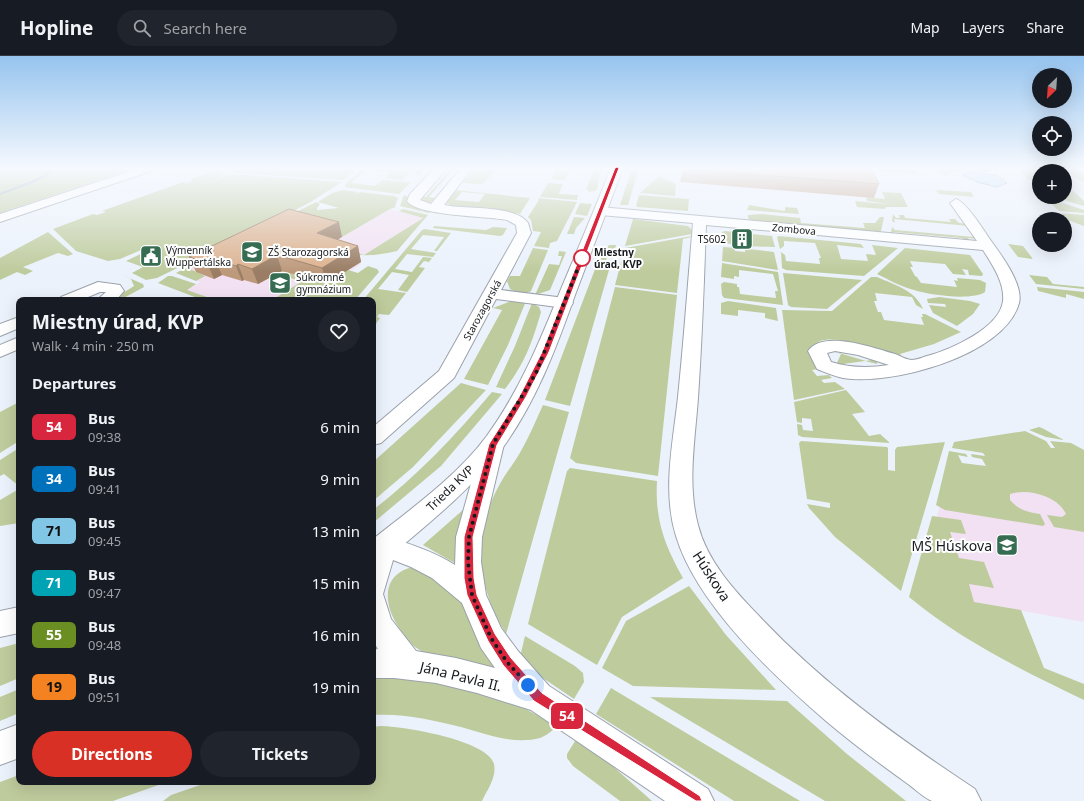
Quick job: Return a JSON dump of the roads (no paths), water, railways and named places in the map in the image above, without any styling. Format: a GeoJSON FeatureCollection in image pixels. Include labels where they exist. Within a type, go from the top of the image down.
{"type":"FeatureCollection","features":[{"type":"Feature","properties":{"kind":"street"},"geometry":{"type":"LineString","coordinates":[[0,218],[46,203]]}},
{"type":"Feature","properties":{"kind":"street","name":"Starozagorská"},"geometry":{"type":"LineString","coordinates":[[376,435],[447,374],[492,294],[524,233],[525,228],[519,220],[503,214],[420,206],[415,203]]}},
{"type":"Feature","properties":{"kind":"street","name":"Starozagorská"},"geometry":{"type":"LineString","coordinates":[[437,203],[436,204],[438,207],[452,210]]}},
{"type":"Feature","properties":{"kind":"street","name":"Trieda KVP"},"geometry":{"type":"LineString","coordinates":[[378,551],[431,507],[493,444],[536,373],[565,303],[603,203]]}},
{"type":"Feature","properties":{"kind":"street"},"geometry":{"type":"LineString","coordinates":[[911,366],[963,350],[991,333],[1000,325],[1008,314],[1011,302],[1009,284],[987,246],[957,203]]}},
{"type":"Feature","properties":{"kind":"street","name":"Zombova"},"geometry":{"type":"LineString","coordinates":[[600,211],[987,246]]}},
{"type":"Feature","properties":{"kind":"street","name":"Húskova"},"geometry":{"type":"LineString","coordinates":[[700,221],[696,296],[681,483],[685,526],[697,557],[718,590],[778,658],[862,730],[904,762],[962,801]]}},
{"type":"Feature","properties":{"kind":"street"},"geometry":{"type":"LineString","coordinates":[[74,297],[98,287],[111,286],[116,290],[114,294],[110,297]]}},
{"type":"Feature","properties":{"kind":"street"},"geometry":{"type":"LineString","coordinates":[[492,294],[565,303]]}},
{"type":"Feature","properties":{"kind":"street"},"geometry":{"type":"LineString","coordinates":[[0,331],[16,323]]}},
{"type":"Feature","properties":{"kind":"street"},"geometry":{"type":"LineString","coordinates":[[0,352],[16,344]]}},
{"type":"Feature","properties":{"kind":"street","name":"Jána Pavla II."},"geometry":{"type":"LineString","coordinates":[[493,444],[469,537],[468,562],[472,595],[491,638],[503,656],[538,697]]}},
{"type":"Feature","properties":{"kind":"street"},"geometry":{"type":"LineString","coordinates":[[376,565],[378,551]]}},
{"type":"Feature","properties":{"kind":"street","name":"Jána Pavla II."},"geometry":{"type":"LineString","coordinates":[[378,551],[421,558],[453,576],[472,595]]}},
{"type":"Feature","properties":{"kind":"street","name":"Jána Pavla II."},"geometry":{"type":"LineString","coordinates":[[376,615],[378,623],[384,634],[408,663]]}},
{"type":"Feature","properties":{"kind":"street"},"geometry":{"type":"LineString","coordinates":[[0,624],[16,621]]}},
{"type":"Feature","properties":{"kind":"street","name":"Jána Pavla II."},"geometry":{"type":"LineString","coordinates":[[376,664],[408,663],[495,683],[538,697],[696,801]]}},
{"type":"Feature","properties":{"kind":"street"},"geometry":{"type":"LineString","coordinates":[[0,748],[16,741]]}},
{"type":"Feature","properties":{"kind":"place","name":"TS602"},"geometry":{"type":"Point","coordinates":[742,239]}},
{"type":"Feature","properties":{"kind":"place","name":"ZŠ Starozagorská"},"geometry":{"type":"Point","coordinates":[252,252]}},
{"type":"Feature","properties":{"kind":"place","name":"Výmenník Wuppertálska"},"geometry":{"type":"Point","coordinates":[151,256]}},
{"type":"Feature","properties":{"kind":"place","name":"Miestny úrad, KVP"},"geometry":{"type":"Point","coordinates":[582,258]}},
{"type":"Feature","properties":{"kind":"place","name":"Súkromné gymnázium"},"geometry":{"type":"Point","coordinates":[280,283]}},
{"type":"Feature","properties":{"kind":"place","name":"MŠ Húskova"},"geometry":{"type":"Point","coordinates":[1007,545]}}]}
